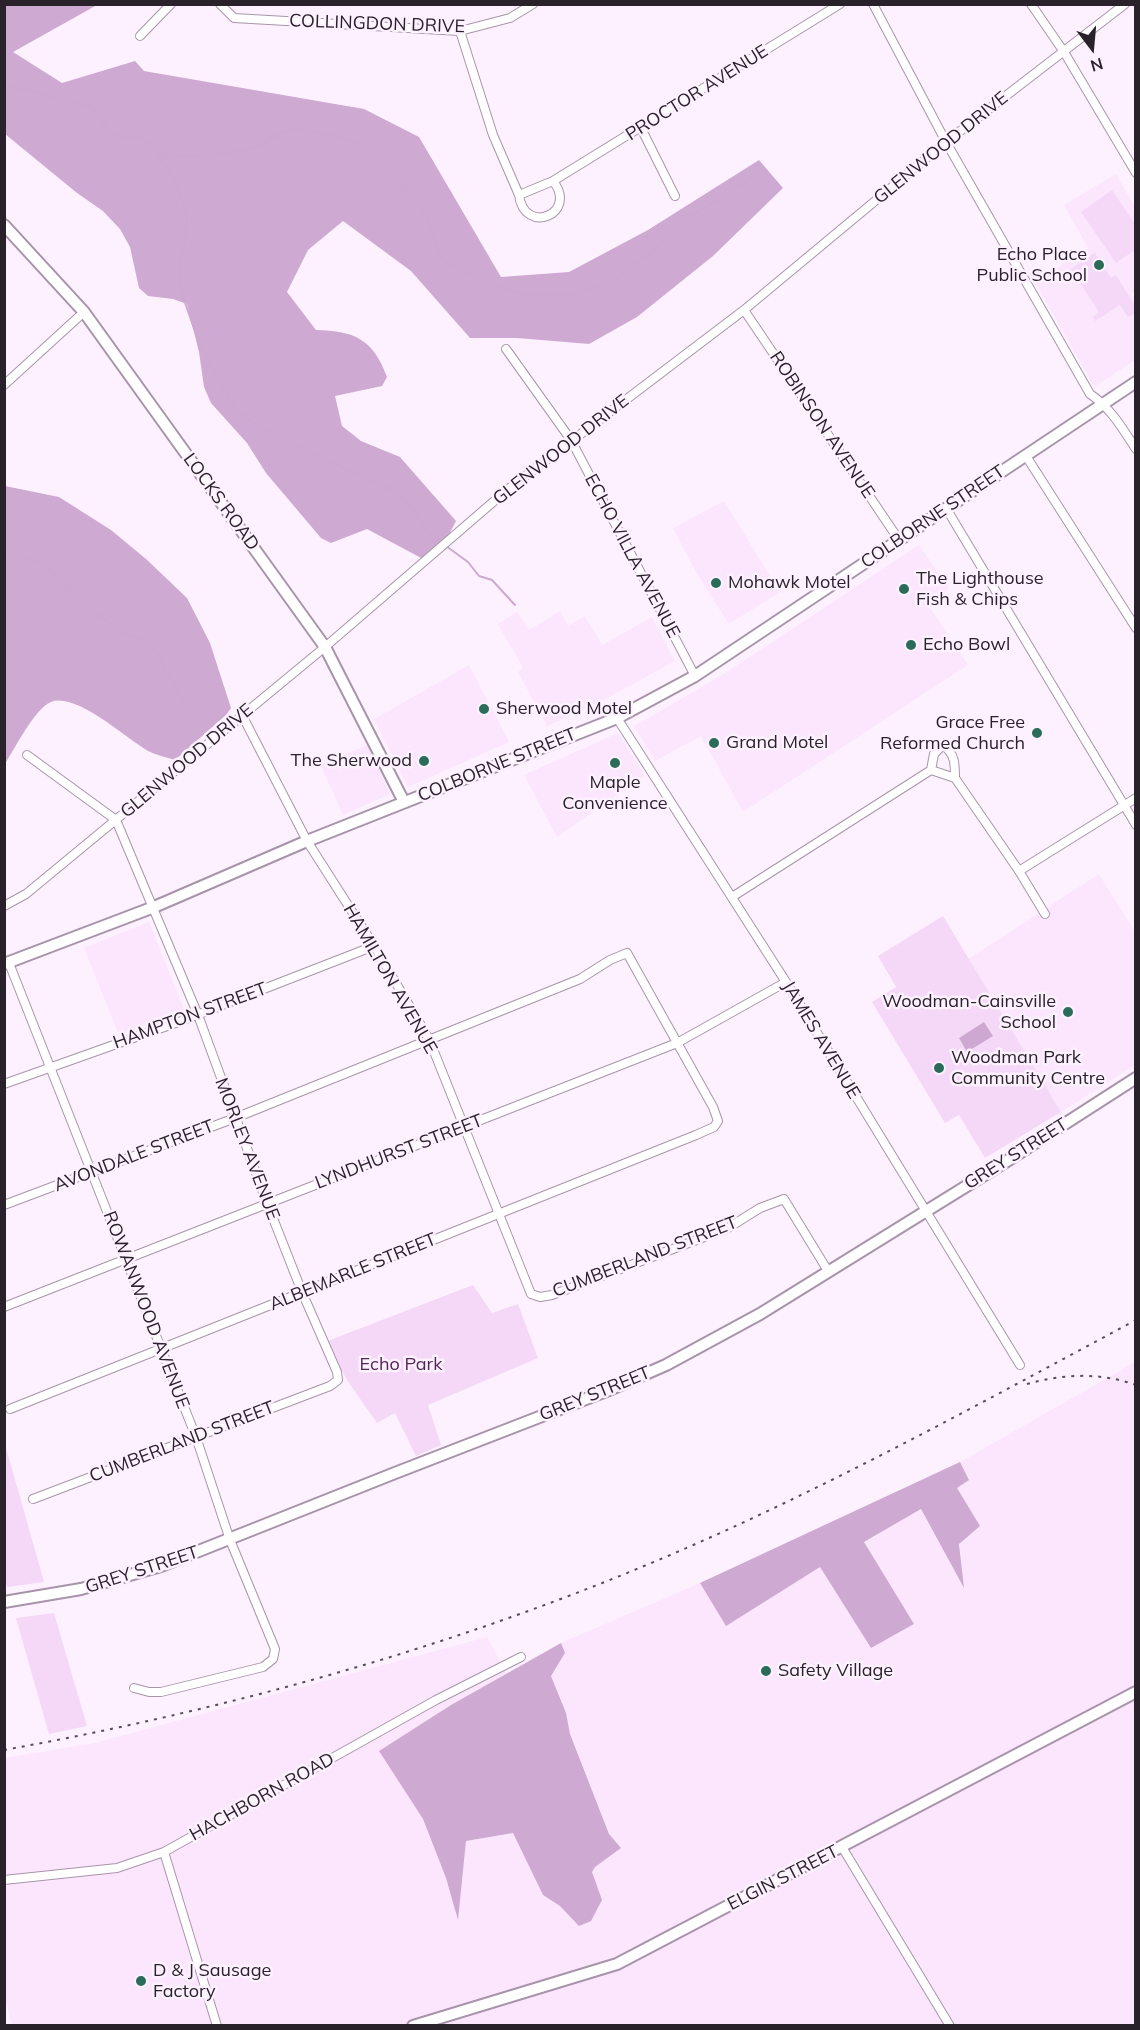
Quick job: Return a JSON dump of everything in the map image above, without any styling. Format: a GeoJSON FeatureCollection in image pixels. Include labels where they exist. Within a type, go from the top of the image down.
{"type":"FeatureCollection","features":[{"type":"Feature","properties":{"kind":"main road","name":"LOCKS ROAD"},"geometry":{"type":"LineString","coordinates":[[4,225],[84,312],[325,647],[405,802]]}},
{"type":"Feature","properties":{"kind":"main road","name":"COLBORNE STREET"},"geometry":{"type":"LineString","coordinates":[[7,964],[154,907],[307,841],[617,718],[695,676],[1136,382]]}},
{"type":"Feature","properties":{"kind":"main road","name":"GREY STREET"},"geometry":{"type":"LineString","coordinates":[[4,1602],[52,1595],[119,1580],[161,1566],[632,1380],[722,1336],[926,1211],[1136,1078]]}},
{"type":"Feature","properties":{"kind":"main road","name":"ELGIN STREET"},"geometry":{"type":"LineString","coordinates":[[413,2025],[440,2022],[617,1964],[1136,1692]]}},
{"type":"Feature","properties":{"kind":"street"},"geometry":{"type":"LineString","coordinates":[[140,36],[171,4]]}},
{"type":"Feature","properties":{"kind":"street","name":"COLLINGDON DRIVE"},"geometry":{"type":"LineString","coordinates":[[220,4],[234,18],[460,31],[510,18],[533,4]]}},
{"type":"Feature","properties":{"kind":"street","name":"PROCTOR AVENUE"},"geometry":{"type":"LineString","coordinates":[[519,195],[553,181],[840,4]]}},
{"type":"Feature","properties":{"kind":"street"},"geometry":{"type":"LineString","coordinates":[[873,4],[946,142],[1090,394],[1103,403],[1136,449]]}},
{"type":"Feature","properties":{"kind":"street"},"geometry":{"type":"LineString","coordinates":[[1031,4],[1064,52],[1136,173]]}},
{"type":"Feature","properties":{"kind":"street","name":"GLENWOOD DRIVE"},"geometry":{"type":"LineString","coordinates":[[4,906],[26,894],[242,716],[507,490],[744,310],[946,142],[1125,4]]}},
{"type":"Feature","properties":{"kind":"street"},"geometry":{"type":"LineString","coordinates":[[460,31],[493,135],[525,212],[534,217],[543,218],[552,214],[561,198],[559,188],[553,181]]}},
{"type":"Feature","properties":{"kind":"street"},"geometry":{"type":"LineString","coordinates":[[641,128],[675,196]]}},
{"type":"Feature","properties":{"kind":"street","name":"ROBINSON AVENUE"},"geometry":{"type":"LineString","coordinates":[[744,310],[899,540]]}},
{"type":"Feature","properties":{"kind":"street"},"geometry":{"type":"LineString","coordinates":[[4,385],[84,312]]}},
{"type":"Feature","properties":{"kind":"street","name":"ECHO VILLA AVENUE"},"geometry":{"type":"LineString","coordinates":[[506,349],[571,441],[695,676]]}},
{"type":"Feature","properties":{"kind":"street"},"geometry":{"type":"LineString","coordinates":[[1026,456],[1136,628]]}},
{"type":"Feature","properties":{"kind":"street"},"geometry":{"type":"LineString","coordinates":[[946,508],[1136,825]]}},
{"type":"Feature","properties":{"kind":"street","name":"HAMILTON AVENUE"},"geometry":{"type":"LineString","coordinates":[[242,716],[307,841],[374,946],[429,1039],[528,1291]]}},
{"type":"Feature","properties":{"kind":"street","name":"JAMES AVENUE"},"geometry":{"type":"LineString","coordinates":[[617,718],[786,982],[1020,1365]]}},
{"type":"Feature","properties":{"kind":"street"},"geometry":{"type":"LineString","coordinates":[[732,897],[931,770],[934,754],[943,744],[951,751],[956,762],[955,778]]}},
{"type":"Feature","properties":{"kind":"street"},"geometry":{"type":"LineString","coordinates":[[27,755],[116,820]]}},
{"type":"Feature","properties":{"kind":"street"},"geometry":{"type":"LineString","coordinates":[[931,770],[955,778],[1019,871],[1045,914]]}},
{"type":"Feature","properties":{"kind":"street"},"geometry":{"type":"LineString","coordinates":[[1019,871],[1136,798]]}},
{"type":"Feature","properties":{"kind":"street","name":"MORLEY AVENUE"},"geometry":{"type":"LineString","coordinates":[[116,820],[198,1015],[267,1203],[337,1372],[338,1380],[330,1386]]}},
{"type":"Feature","properties":{"kind":"street","name":"HAMPTON STREET"},"geometry":{"type":"LineString","coordinates":[[4,1084],[198,1015],[374,946]]}},
{"type":"Feature","properties":{"kind":"street","name":"AVONDALE STREET"},"geometry":{"type":"LineString","coordinates":[[4,1205],[235,1118],[580,979],[610,960],[627,953],[677,1043]]}},
{"type":"Feature","properties":{"kind":"street","name":"ROWANWOOD AVENUE"},"geometry":{"type":"LineString","coordinates":[[7,964],[196,1437],[230,1540],[273,1641],[275,1654],[273,1659],[263,1667],[161,1692],[134,1688]]}},
{"type":"Feature","properties":{"kind":"street","name":"LYNDHURST STREET"},"geometry":{"type":"LineString","coordinates":[[4,1307],[677,1043],[786,982]]}},
{"type":"Feature","properties":{"kind":"street","name":"ALBEMARLE STREET"},"geometry":{"type":"LineString","coordinates":[[10,1408],[714,1127],[718,1121],[717,1116],[677,1043]]}},
{"type":"Feature","properties":{"kind":"street","name":"CUMBERLAND STREET"},"geometry":{"type":"LineString","coordinates":[[528,1291],[534,1297],[552,1295],[729,1228],[760,1208],[784,1199],[828,1271]]}},
{"type":"Feature","properties":{"kind":"street","name":"CUMBERLAND STREET"},"geometry":{"type":"LineString","coordinates":[[33,1499],[330,1386]]}},
{"type":"Feature","properties":{"kind":"street","name":"HACHBORN ROAD"},"geometry":{"type":"LineString","coordinates":[[4,1881],[117,1868],[164,1852],[426,1706],[521,1657]]}},
{"type":"Feature","properties":{"kind":"street"},"geometry":{"type":"LineString","coordinates":[[842,1847],[950,2025]]}},
{"type":"Feature","properties":{"kind":"street"},"geometry":{"type":"LineString","coordinates":[[164,1852],[217,2025]]}},
{"type":"Feature","properties":{"kind":"shaded area"},"geometry":{"type":"Polygon","coordinates":[[[4,5],[97,5],[13,52],[62,83],[135,61],[144,71],[364,109],[419,137],[501,277],[569,272],[648,230],[759,160],[783,188],[713,256],[637,317],[589,344],[517,338],[470,338],[411,271],[343,221],[308,250],[287,292],[316,330],[352,335],[369,346],[382,364],[387,377],[382,386],[335,396],[342,426],[361,441],[400,457],[456,521],[444,544],[423,559],[367,529],[331,543],[321,538],[266,473],[247,443],[211,403],[204,387],[199,352],[187,304],[173,299],[148,296],[139,288],[130,247],[120,229],[103,211],[77,193],[5,134],[4,5]]]}},
{"type":"Feature","properties":{"kind":"shaded area","name":"Echo Place Public School"},"geometry":{"type":"Polygon","coordinates":[[[1116,174],[1135,207],[1136,291],[1131,294],[1135,301],[1135,360],[1097,385],[1093,385],[1035,282],[1088,248],[1064,205],[1116,174]]]}},
{"type":"Feature","properties":{"kind":"shaded area"},"geometry":{"type":"Polygon","coordinates":[[[5,486],[59,497],[111,530],[187,598],[210,643],[231,708],[175,760],[148,751],[101,718],[74,704],[61,701],[51,702],[38,712],[5,764],[5,486]]]}},
{"type":"Feature","properties":{"kind":"shaded area"},"geometry":{"type":"Polygon","coordinates":[[[724,501],[780,592],[729,624],[697,574],[673,528],[724,501]]]}},
{"type":"Feature","properties":{"kind":"shaded area"},"geometry":{"type":"Polygon","coordinates":[[[919,545],[949,588],[928,605],[968,665],[743,812],[701,736],[655,761],[634,726],[719,677],[919,545]]]}},
{"type":"Feature","properties":{"kind":"shaded area"},"geometry":{"type":"Polygon","coordinates":[[[560,611],[568,626],[585,616],[602,645],[652,617],[675,661],[606,699],[547,726],[518,672],[523,668],[498,624],[517,612],[529,630],[560,611]]]}},
{"type":"Feature","properties":{"kind":"shaded area"},"geometry":{"type":"Polygon","coordinates":[[[469,665],[509,742],[408,787],[374,719],[469,665]]]}},
{"type":"Feature","properties":{"kind":"shaded area"},"geometry":{"type":"Polygon","coordinates":[[[618,733],[645,776],[557,837],[524,775],[618,733]]]}},
{"type":"Feature","properties":{"kind":"shaded area"},"geometry":{"type":"Polygon","coordinates":[[[368,745],[390,794],[343,815],[320,764],[368,745]]]}},
{"type":"Feature","properties":{"kind":"shaded area","name":"Woodman-Cainsville School"},"geometry":{"type":"Polygon","coordinates":[[[1099,874],[1135,932],[1135,1065],[1061,1112],[968,959],[1099,874]]]}},
{"type":"Feature","properties":{"kind":"shaded area"},"geometry":{"type":"Polygon","coordinates":[[[149,922],[184,1009],[119,1035],[84,948],[149,922]]]}},
{"type":"Feature","properties":{"kind":"shaded area"},"geometry":{"type":"Polygon","coordinates":[[[984,1022],[993,1036],[967,1052],[959,1038],[984,1022]]]}},
{"type":"Feature","properties":{"kind":"shaded area"},"geometry":{"type":"Polygon","coordinates":[[[1135,1362],[1135,2025],[12,2025],[4,1994],[4,1758],[95,1743],[487,1637],[507,1674],[451,1705],[379,1751],[423,1819],[446,1878],[458,1917],[466,1841],[513,1833],[543,1895],[560,1906],[580,1926],[594,1867],[621,1848],[609,1834],[570,1734],[566,1713],[551,1676],[565,1654],[561,1643],[700,1583],[726,1625],[820,1567],[871,1648],[914,1624],[864,1543],[921,1509],[963,1586],[956,1488],[969,1479],[960,1462],[1135,1362]]]}},
{"type":"Feature","properties":{"kind":"shaded area"},"geometry":{"type":"Polygon","coordinates":[[[960,1462],[969,1480],[957,1488],[980,1526],[959,1544],[964,1588],[921,1509],[864,1542],[914,1624],[871,1648],[820,1567],[726,1626],[700,1583],[960,1462]]]}},
{"type":"Feature","properties":{"kind":"shaded area"},"geometry":{"type":"Polygon","coordinates":[[[561,1643],[565,1653],[551,1676],[566,1713],[570,1734],[609,1834],[621,1848],[595,1867],[592,1872],[602,1900],[591,1921],[579,1926],[560,1906],[543,1895],[513,1833],[466,1841],[458,1920],[446,1878],[423,1819],[379,1751],[451,1705],[561,1643]]]}},
{"type":"Feature","properties":{"kind":"green space"},"geometry":{"type":"Polygon","coordinates":[[[1112,190],[1135,224],[1135,250],[1116,263],[1081,212],[1112,190]]]}},
{"type":"Feature","properties":{"kind":"green space"},"geometry":{"type":"Polygon","coordinates":[[[1095,253],[1111,278],[1116,275],[1135,306],[1135,313],[1128,317],[1120,305],[1095,321],[1093,317],[1099,312],[1071,269],[1095,253]]]}},
{"type":"Feature","properties":{"kind":"green space"},"geometry":{"type":"Polygon","coordinates":[[[943,916],[1061,1112],[985,1158],[959,1115],[945,1123],[872,1002],[896,987],[878,956],[943,916]]]}},
{"type":"Feature","properties":{"kind":"green space","name":"Echo Park"},"geometry":{"type":"Polygon","coordinates":[[[473,1285],[492,1313],[518,1304],[538,1358],[428,1405],[441,1445],[416,1456],[395,1413],[377,1423],[349,1383],[325,1342],[473,1285]]]}},
{"type":"Feature","properties":{"kind":"green space"},"geometry":{"type":"Polygon","coordinates":[[[5,1444],[44,1582],[7,1587],[5,1578],[5,1444]]]}},
{"type":"Feature","properties":{"kind":"green space"},"geometry":{"type":"Polygon","coordinates":[[[54,1613],[87,1726],[49,1734],[16,1618],[54,1613]]]}},
{"type":"Feature","properties":{"kind":"waterway"},"geometry":{"type":"LineString","coordinates":[[4,84],[92,107],[110,132],[121,136],[142,138],[153,147],[180,191],[187,218],[185,242],[179,268],[181,291],[199,343],[229,399],[257,426],[389,488],[410,506],[428,532],[441,542]]}},
{"type":"Feature","properties":{"kind":"waterway"},"geometry":{"type":"LineString","coordinates":[[159,155],[192,156],[230,153],[254,148],[283,132],[299,129],[348,139],[370,151],[414,196],[427,218],[440,253],[446,262],[469,274],[519,293],[560,296],[573,295],[611,283],[651,252],[678,224],[731,192],[762,169]]}},
{"type":"Feature","properties":{"kind":"waterway"},"geometry":{"type":"LineString","coordinates":[[446,546],[468,562],[479,576],[492,580],[515,605]]}},
{"type":"Feature","properties":{"kind":"waterway"},"geometry":{"type":"LineString","coordinates":[[4,557],[27,558],[47,566],[103,619],[126,634],[139,638],[157,654],[192,717]]}},
{"type":"Feature","properties":{"kind":"railway"},"geometry":{"type":"LineString","coordinates":[[4,1750],[93,1733],[271,1691],[445,1640],[531,1610],[616,1577],[756,1517],[920,1435],[1136,1320]]}},
{"type":"Feature","properties":{"kind":"railway"},"geometry":{"type":"LineString","coordinates":[[1027,1384],[1067,1376],[1095,1376],[1136,1385]]}},
{"type":"Feature","properties":{"kind":"place","name":"Echo Place Public School"},"geometry":{"type":"Point","coordinates":[1099,265]}},
{"type":"Feature","properties":{"kind":"place","name":"Mohawk Motel"},"geometry":{"type":"Point","coordinates":[716,583]}},
{"type":"Feature","properties":{"kind":"place","name":"The Lighthouse Fish & Chips"},"geometry":{"type":"Point","coordinates":[904,589]}},
{"type":"Feature","properties":{"kind":"place","name":"Echo Bowl"},"geometry":{"type":"Point","coordinates":[911,645]}},
{"type":"Feature","properties":{"kind":"place","name":"Sherwood Motel"},"geometry":{"type":"Point","coordinates":[484,709]}},
{"type":"Feature","properties":{"kind":"place","name":"Grace Free Reformed Church"},"geometry":{"type":"Point","coordinates":[1037,733]}},
{"type":"Feature","properties":{"kind":"place","name":"Grand Motel"},"geometry":{"type":"Point","coordinates":[714,743]}},
{"type":"Feature","properties":{"kind":"place","name":"The Sherwood"},"geometry":{"type":"Point","coordinates":[424,761]}},
{"type":"Feature","properties":{"kind":"place","name":"Maple Convenience"},"geometry":{"type":"Point","coordinates":[615,763]}},
{"type":"Feature","properties":{"kind":"place","name":"Woodman-Cainsville School"},"geometry":{"type":"Point","coordinates":[1068,1012]}},
{"type":"Feature","properties":{"kind":"place","name":"Woodman Park Community Centre"},"geometry":{"type":"Point","coordinates":[939,1068]}},
{"type":"Feature","properties":{"kind":"place","name":"Safety Village"},"geometry":{"type":"Point","coordinates":[766,1671]}},
{"type":"Feature","properties":{"kind":"place","name":"D & J Sausage Factory"},"geometry":{"type":"Point","coordinates":[141,1981]}}]}
